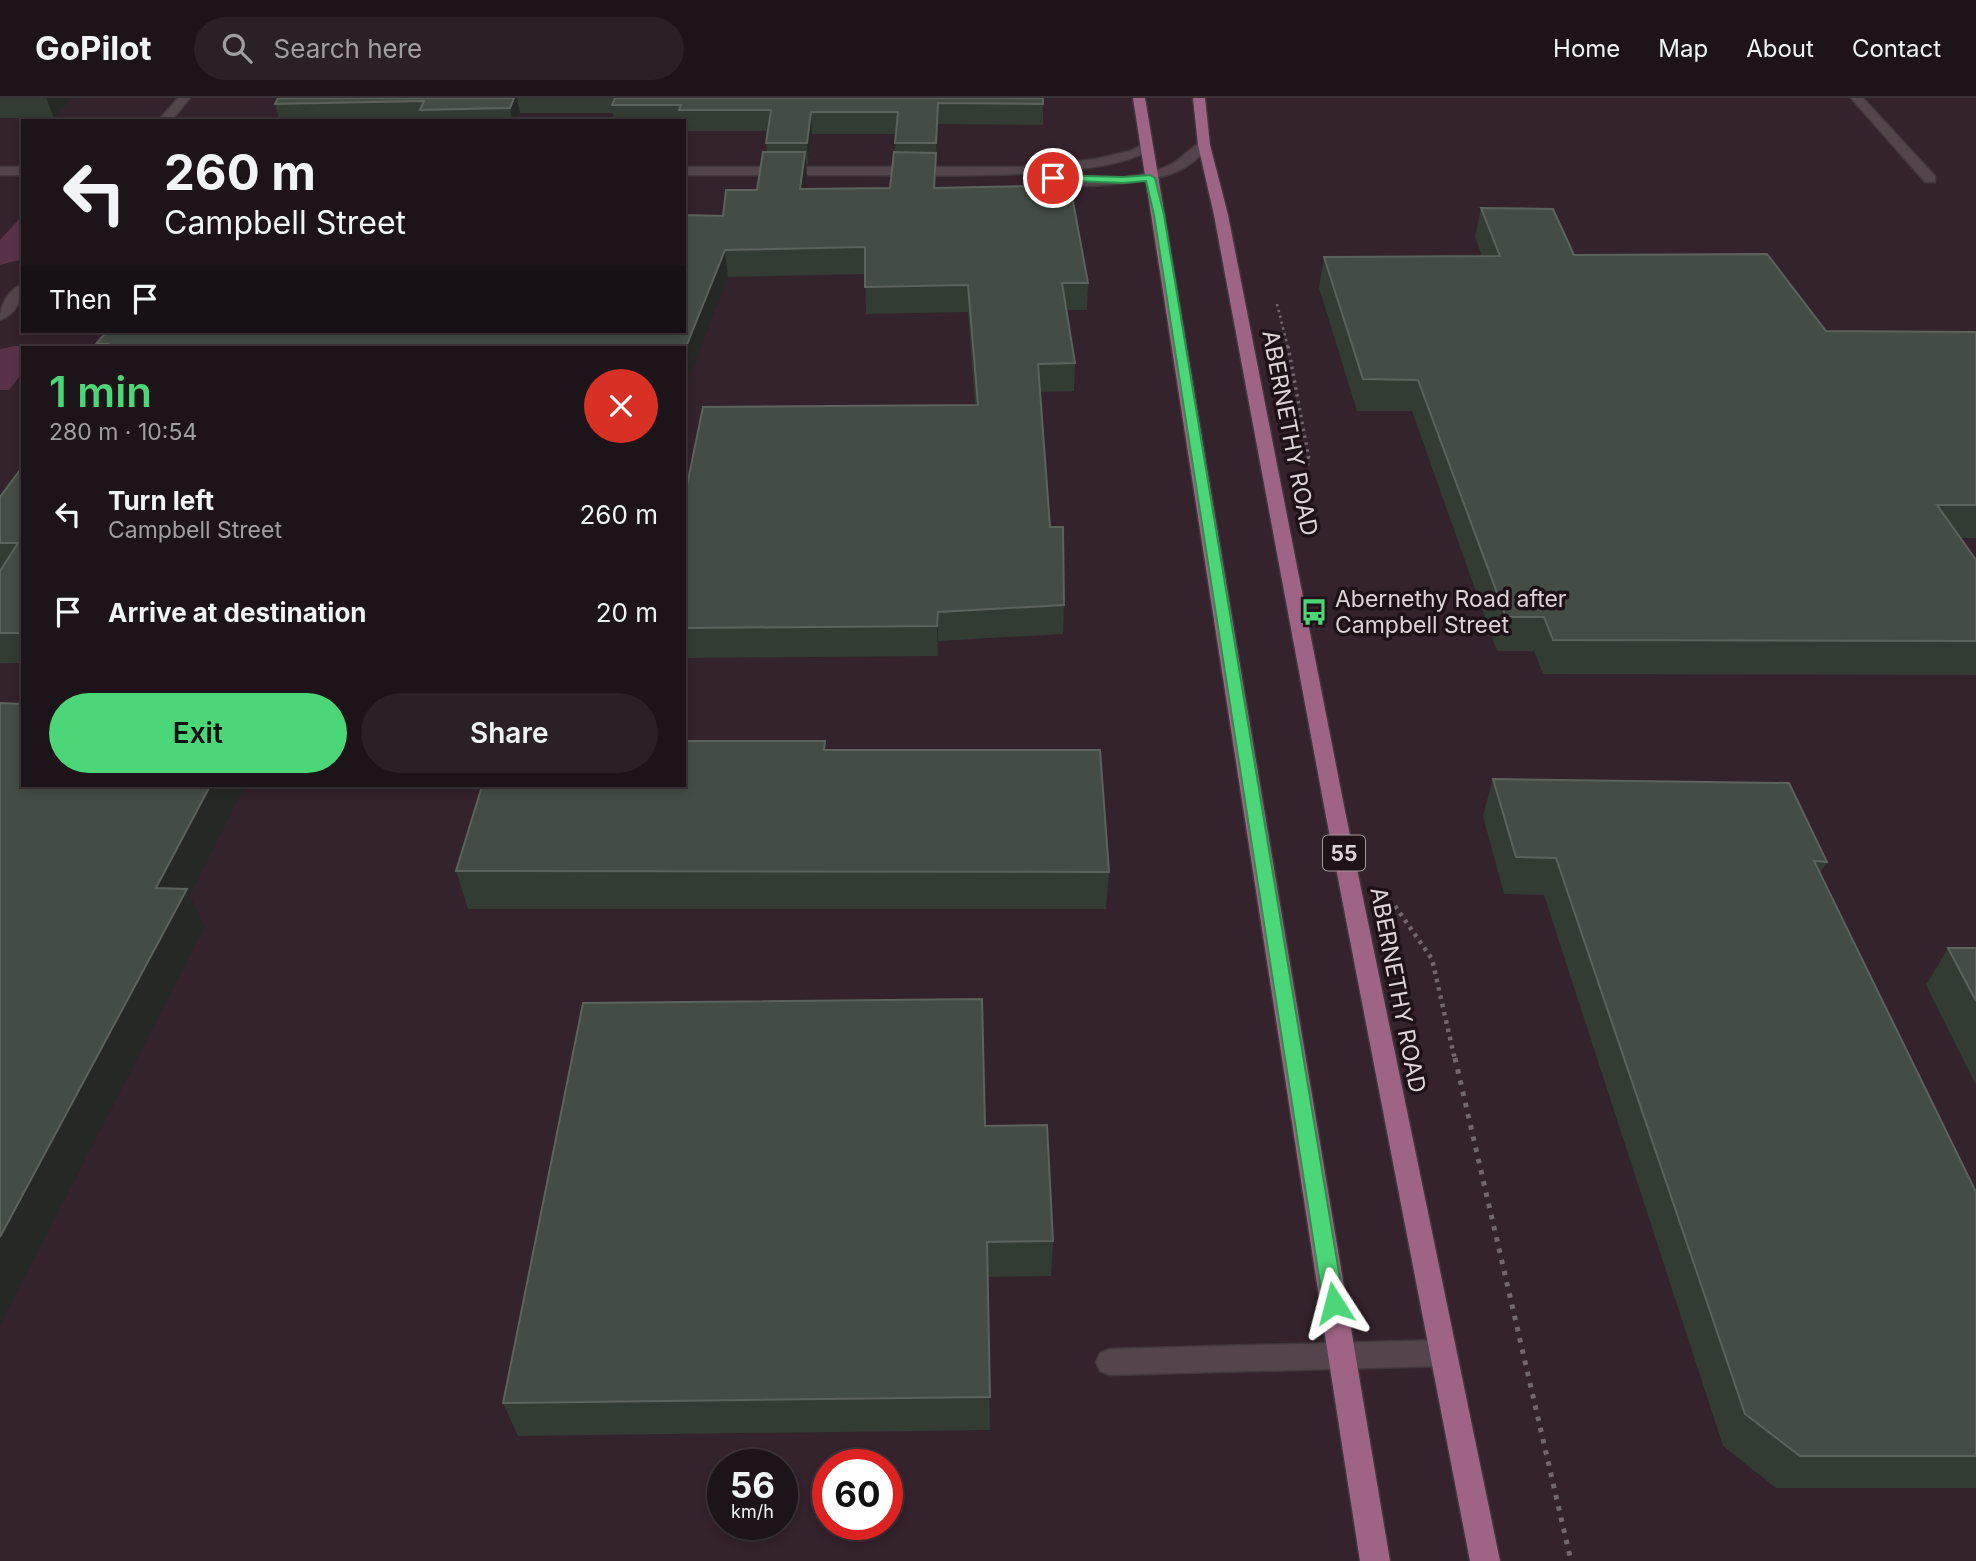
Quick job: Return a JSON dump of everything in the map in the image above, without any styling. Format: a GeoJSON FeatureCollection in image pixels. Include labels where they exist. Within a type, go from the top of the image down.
{"type":"FeatureCollection","features":[{"type":"Feature","properties":{"kind":"main road"},"geometry":{"type":"LineString","coordinates":[[1139,98],[1376,1561]]}},
{"type":"Feature","properties":{"kind":"main road","name":"ABERNETHY ROAD"},"geometry":{"type":"LineString","coordinates":[[1199,98],[1204,145],[1221,215],[1340,838],[1485,1561]]}},
{"type":"Feature","properties":{"kind":"street"},"geometry":{"type":"LineString","coordinates":[[166,119],[184,98]]}},
{"type":"Feature","properties":{"kind":"street"},"geometry":{"type":"LineString","coordinates":[[1857,98],[1930,180]]}},
{"type":"Feature","properties":{"kind":"street"},"geometry":{"type":"LineString","coordinates":[[1021,171],[1053,178],[1150,178],[1185,162],[1204,145]]}},
{"type":"Feature","properties":{"kind":"street"},"geometry":{"type":"LineString","coordinates":[[686,171],[1021,171],[1096,163],[1134,154],[1146,147]]}},
{"type":"Feature","properties":{"kind":"street"},"geometry":{"type":"LineString","coordinates":[[0,171],[21,171]]}},
{"type":"Feature","properties":{"kind":"street"},"geometry":{"type":"LineString","coordinates":[[0,316],[21,290]]}},
{"type":"Feature","properties":{"kind":"street"},"geometry":{"type":"LineString","coordinates":[[1110,1362],[1443,1353]]}},
{"type":"Feature","properties":{"kind":"path"},"geometry":{"type":"LineString","coordinates":[[1277,303],[1290,354],[1309,460],[1306,471]]}},
{"type":"Feature","properties":{"kind":"path"},"geometry":{"type":"LineString","coordinates":[[1394,904],[1432,959],[1571,1561]]}},
{"type":"Feature","properties":{"kind":"shaded area"},"geometry":{"type":"Polygon","coordinates":[[[0,98],[1976,98],[1976,1561],[0,1561],[0,98]]]}},
{"type":"Feature","properties":{"kind":"shaded area"},"geometry":{"type":"Polygon","coordinates":[[[21,217],[21,260],[0,265],[0,240],[21,217]]]}},
{"type":"Feature","properties":{"kind":"shaded area"},"geometry":{"type":"Polygon","coordinates":[[[21,346],[21,375],[9,390],[0,390],[0,349],[21,346]]]}},
{"type":"Feature","properties":{"kind":"building"},"geometry":{"type":"Polygon","coordinates":[[[278,98],[514,98],[510,108],[420,110],[424,101],[275,104],[278,98]]]}},
{"type":"Feature","properties":{"kind":"building"},"geometry":{"type":"Polygon","coordinates":[[[615,98],[1043,98],[1043,104],[938,103],[936,143],[895,143],[898,112],[811,112],[807,143],[766,143],[771,110],[679,110],[681,105],[612,105],[615,98]]]}},
{"type":"Feature","properties":{"kind":"building"},"geometry":{"type":"Polygon","coordinates":[[[763,152],[805,152],[800,189],[890,188],[894,152],[936,153],[934,188],[1070,185],[1088,283],[1062,283],[1075,363],[1038,364],[1050,527],[1063,527],[1064,605],[938,612],[937,626],[686,628],[686,490],[703,407],[978,405],[968,285],[865,287],[865,247],[725,250],[686,347],[96,344],[105,333],[686,333],[686,215],[723,216],[726,190],[757,190],[763,152]]]}},
{"type":"Feature","properties":{"kind":"building"},"geometry":{"type":"Polygon","coordinates":[[[1481,208],[1553,209],[1574,255],[1767,254],[1826,331],[1976,332],[1976,505],[1937,505],[1976,560],[1976,641],[1553,640],[1544,617],[1506,617],[1418,380],[1363,379],[1324,257],[1500,256],[1481,208]]]}},
{"type":"Feature","properties":{"kind":"building"},"geometry":{"type":"Polygon","coordinates":[[[21,469],[21,633],[0,633],[0,571],[18,543],[0,543],[0,497],[21,469]]]}},
{"type":"Feature","properties":{"kind":"building"},"geometry":{"type":"Polygon","coordinates":[[[0,703],[21,704],[21,787],[209,787],[156,888],[187,889],[0,1237],[0,703]]]}},
{"type":"Feature","properties":{"kind":"building"},"geometry":{"type":"Polygon","coordinates":[[[686,741],[825,741],[824,750],[1100,750],[1109,872],[456,871],[482,787],[686,787],[686,741]]]}},
{"type":"Feature","properties":{"kind":"building"},"geometry":{"type":"Polygon","coordinates":[[[1493,779],[1789,783],[1827,862],[1814,861],[1976,1192],[1976,1456],[1800,1456],[1745,1414],[1556,858],[1516,857],[1493,779]]]}},
{"type":"Feature","properties":{"kind":"building"},"geometry":{"type":"Polygon","coordinates":[[[1948,948],[1976,948],[1976,1001],[1948,948]]]}},
{"type":"Feature","properties":{"kind":"building"},"geometry":{"type":"Polygon","coordinates":[[[982,999],[985,1126],[1047,1125],[1053,1241],[987,1242],[990,1397],[503,1403],[583,1003],[982,999]]]}},
{"type":"Feature","properties":{"kind":"place","name":"Abernethy Road after Campbell Street"},"geometry":{"type":"Point","coordinates":[1314,612]}},
{"type":"Feature","properties":{"kind":"route"},"geometry":{"type":"LineString","coordinates":[[1053,178],[1150,178],[1159,215],[1334,1303]]}}]}
